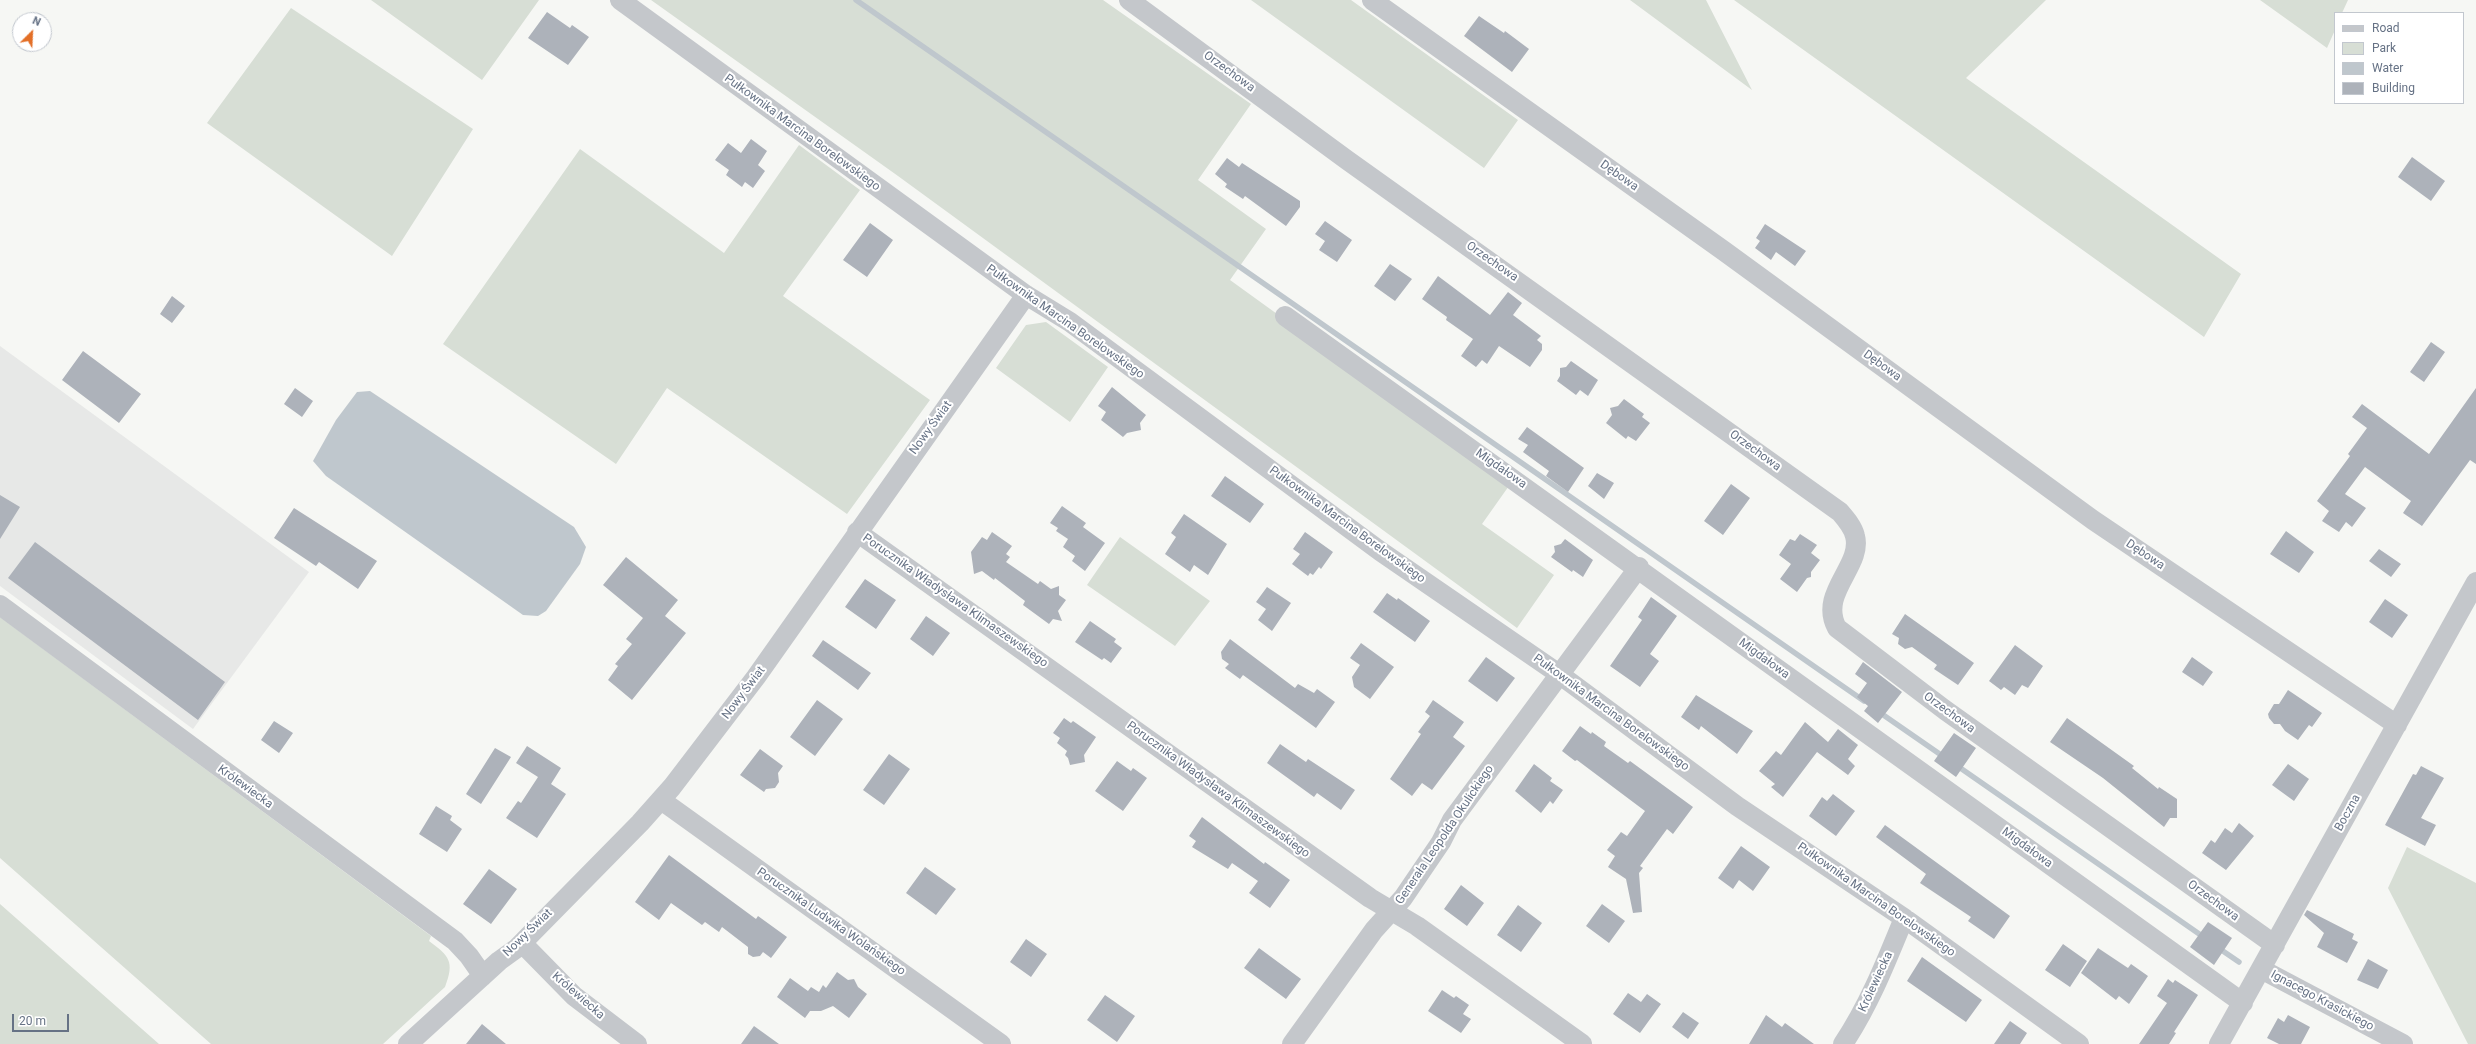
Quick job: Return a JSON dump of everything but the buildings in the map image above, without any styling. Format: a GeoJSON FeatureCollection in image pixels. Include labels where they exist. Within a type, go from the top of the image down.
{"type":"FeatureCollection","features":[{"type":"Feature","properties":{"kind":"street","name":"Pułkownika Marcina Borelowskiego"},"geometry":{"type":"LineString","coordinates":[[620,0],[1026,295],[1070,322],[1380,551],[1559,674],[1737,806],[1904,918],[2079,1044]]}},
{"type":"Feature","properties":{"kind":"street","name":"Orzechowa"},"geometry":{"type":"LineString","coordinates":[[1129,0],[1348,160],[1840,512],[1856,537],[1854,552],[1833,601],[1832,611],[1837,628],[1945,710],[2275,945]]}},
{"type":"Feature","properties":{"kind":"street","name":"Dębowa"},"geometry":{"type":"LineString","coordinates":[[1372,0],[1724,251],[2093,520],[2397,725]]}},
{"type":"Feature","properties":{"kind":"street","name":"Nowy Świat"},"geometry":{"type":"LineString","coordinates":[[408,1044],[522,943],[661,800],[756,677],[857,532],[1026,295]]}},
{"type":"Feature","properties":{"kind":"street","name":"Migdałowa"},"geometry":{"type":"LineString","coordinates":[[1285,316],[1639,567],[1822,702],[2243,1003]]}},
{"type":"Feature","properties":{"kind":"street","name":"Porucznika Władysława Klimaszewskiego"},"geometry":{"type":"LineString","coordinates":[[857,532],[1392,912],[1417,926],[1582,1044]]}},
{"type":"Feature","properties":{"kind":"street","name":"Generała Leopolda Okulickiego"},"geometry":{"type":"LineString","coordinates":[[1292,1044],[1374,930],[1392,912],[1441,842],[1452,820],[1639,567]]}},
{"type":"Feature","properties":{"kind":"street","name":"Boczna"},"geometry":{"type":"LineString","coordinates":[[2219,1044],[2476,582]]}},
{"type":"Feature","properties":{"kind":"street","name":"Królewiecka"},"geometry":{"type":"LineString","coordinates":[[0,605],[455,941],[469,956],[483,976]]}},
{"type":"Feature","properties":{"kind":"street","name":"Porucznika Ludwika Wolańskiego"},"geometry":{"type":"LineString","coordinates":[[661,800],[1001,1044]]}},
{"type":"Feature","properties":{"kind":"street","name":"Królewiecka"},"geometry":{"type":"LineString","coordinates":[[1843,1044],[1857,1022],[1883,970],[1904,918]]}},
{"type":"Feature","properties":{"kind":"street","name":"Królewiecka"},"geometry":{"type":"LineString","coordinates":[[522,943],[574,996],[637,1044]]}},
{"type":"Feature","properties":{"kind":"street","name":"Ignacego Krasickiego"},"geometry":{"type":"LineString","coordinates":[[2261,969],[2403,1044]]}},
{"type":"Feature","properties":{"kind":"shaded area"},"geometry":{"type":"Polygon","coordinates":[[[0,346],[309,572],[193,729],[0,586],[0,346]]]}},
{"type":"Feature","properties":{"kind":"green space"},"geometry":{"type":"Polygon","coordinates":[[[371,0],[539,0],[482,80],[371,0]]]}},
{"type":"Feature","properties":{"kind":"green space"},"geometry":{"type":"Polygon","coordinates":[[[651,0],[1103,0],[1251,104],[1198,180],[1266,229],[1230,280],[1511,483],[1482,524],[1554,575],[1517,628],[898,176],[651,0]]]}},
{"type":"Feature","properties":{"kind":"green space"},"geometry":{"type":"Polygon","coordinates":[[[1251,0],[1351,0],[1518,120],[1484,168],[1251,0]]]}},
{"type":"Feature","properties":{"kind":"green space"},"geometry":{"type":"Polygon","coordinates":[[[1630,0],[1706,0],[1752,90],[1630,0]]]}},
{"type":"Feature","properties":{"kind":"green space"},"geometry":{"type":"Polygon","coordinates":[[[1734,0],[2046,0],[1966,78],[2241,274],[2204,337],[1734,0]]]}},
{"type":"Feature","properties":{"kind":"green space"},"geometry":{"type":"Polygon","coordinates":[[[2260,0],[2348,0],[2342,12],[2334,12],[2334,32],[2327,48],[2260,0]]]}},
{"type":"Feature","properties":{"kind":"green space"},"geometry":{"type":"Polygon","coordinates":[[[291,8],[473,129],[392,256],[207,123],[291,8]]]}},
{"type":"Feature","properties":{"kind":"green space"},"geometry":{"type":"Polygon","coordinates":[[[799,145],[860,190],[783,296],[930,400],[847,514],[667,388],[616,464],[443,344],[580,149],[724,253],[799,145]]]}},
{"type":"Feature","properties":{"kind":"green space"},"geometry":{"type":"Polygon","coordinates":[[[1046,322],[1108,367],[1070,422],[996,368],[1026,325],[1046,322]]]}},
{"type":"Feature","properties":{"kind":"green space"},"geometry":{"type":"Polygon","coordinates":[[[1120,537],[1210,601],[1175,646],[1087,585],[1120,537]]]}},
{"type":"Feature","properties":{"kind":"green space"},"geometry":{"type":"Polygon","coordinates":[[[0,617],[431,936],[429,941],[445,955],[450,965],[450,971],[445,987],[383,1044],[211,1044],[0,858],[0,617]]]}},
{"type":"Feature","properties":{"kind":"green space"},"geometry":{"type":"Polygon","coordinates":[[[2407,847],[2476,883],[2476,1044],[2468,1044],[2388,888],[2407,847]]]}},
{"type":"Feature","properties":{"kind":"green space"},"geometry":{"type":"Polygon","coordinates":[[[0,904],[159,1044],[0,1044],[0,904]]]}},
{"type":"Feature","properties":{"kind":"water"},"geometry":{"type":"Polygon","coordinates":[[[370,391],[574,527],[586,547],[580,564],[546,611],[538,616],[523,615],[326,476],[313,461],[336,420],[357,392],[370,391]]]}},
{"type":"Feature","properties":{"kind":"waterway"},"geometry":{"type":"LineString","coordinates":[[856,0],[1864,701]]}},
{"type":"Feature","properties":{"kind":"waterway"},"geometry":{"type":"LineString","coordinates":[[1879,712],[1944,757]]}},
{"type":"Feature","properties":{"kind":"waterway"},"geometry":{"type":"LineString","coordinates":[[1956,765],[2205,938]]}},
{"type":"Feature","properties":{"kind":"waterway"},"geometry":{"type":"LineString","coordinates":[[2217,947],[2239,962]]}}]}
